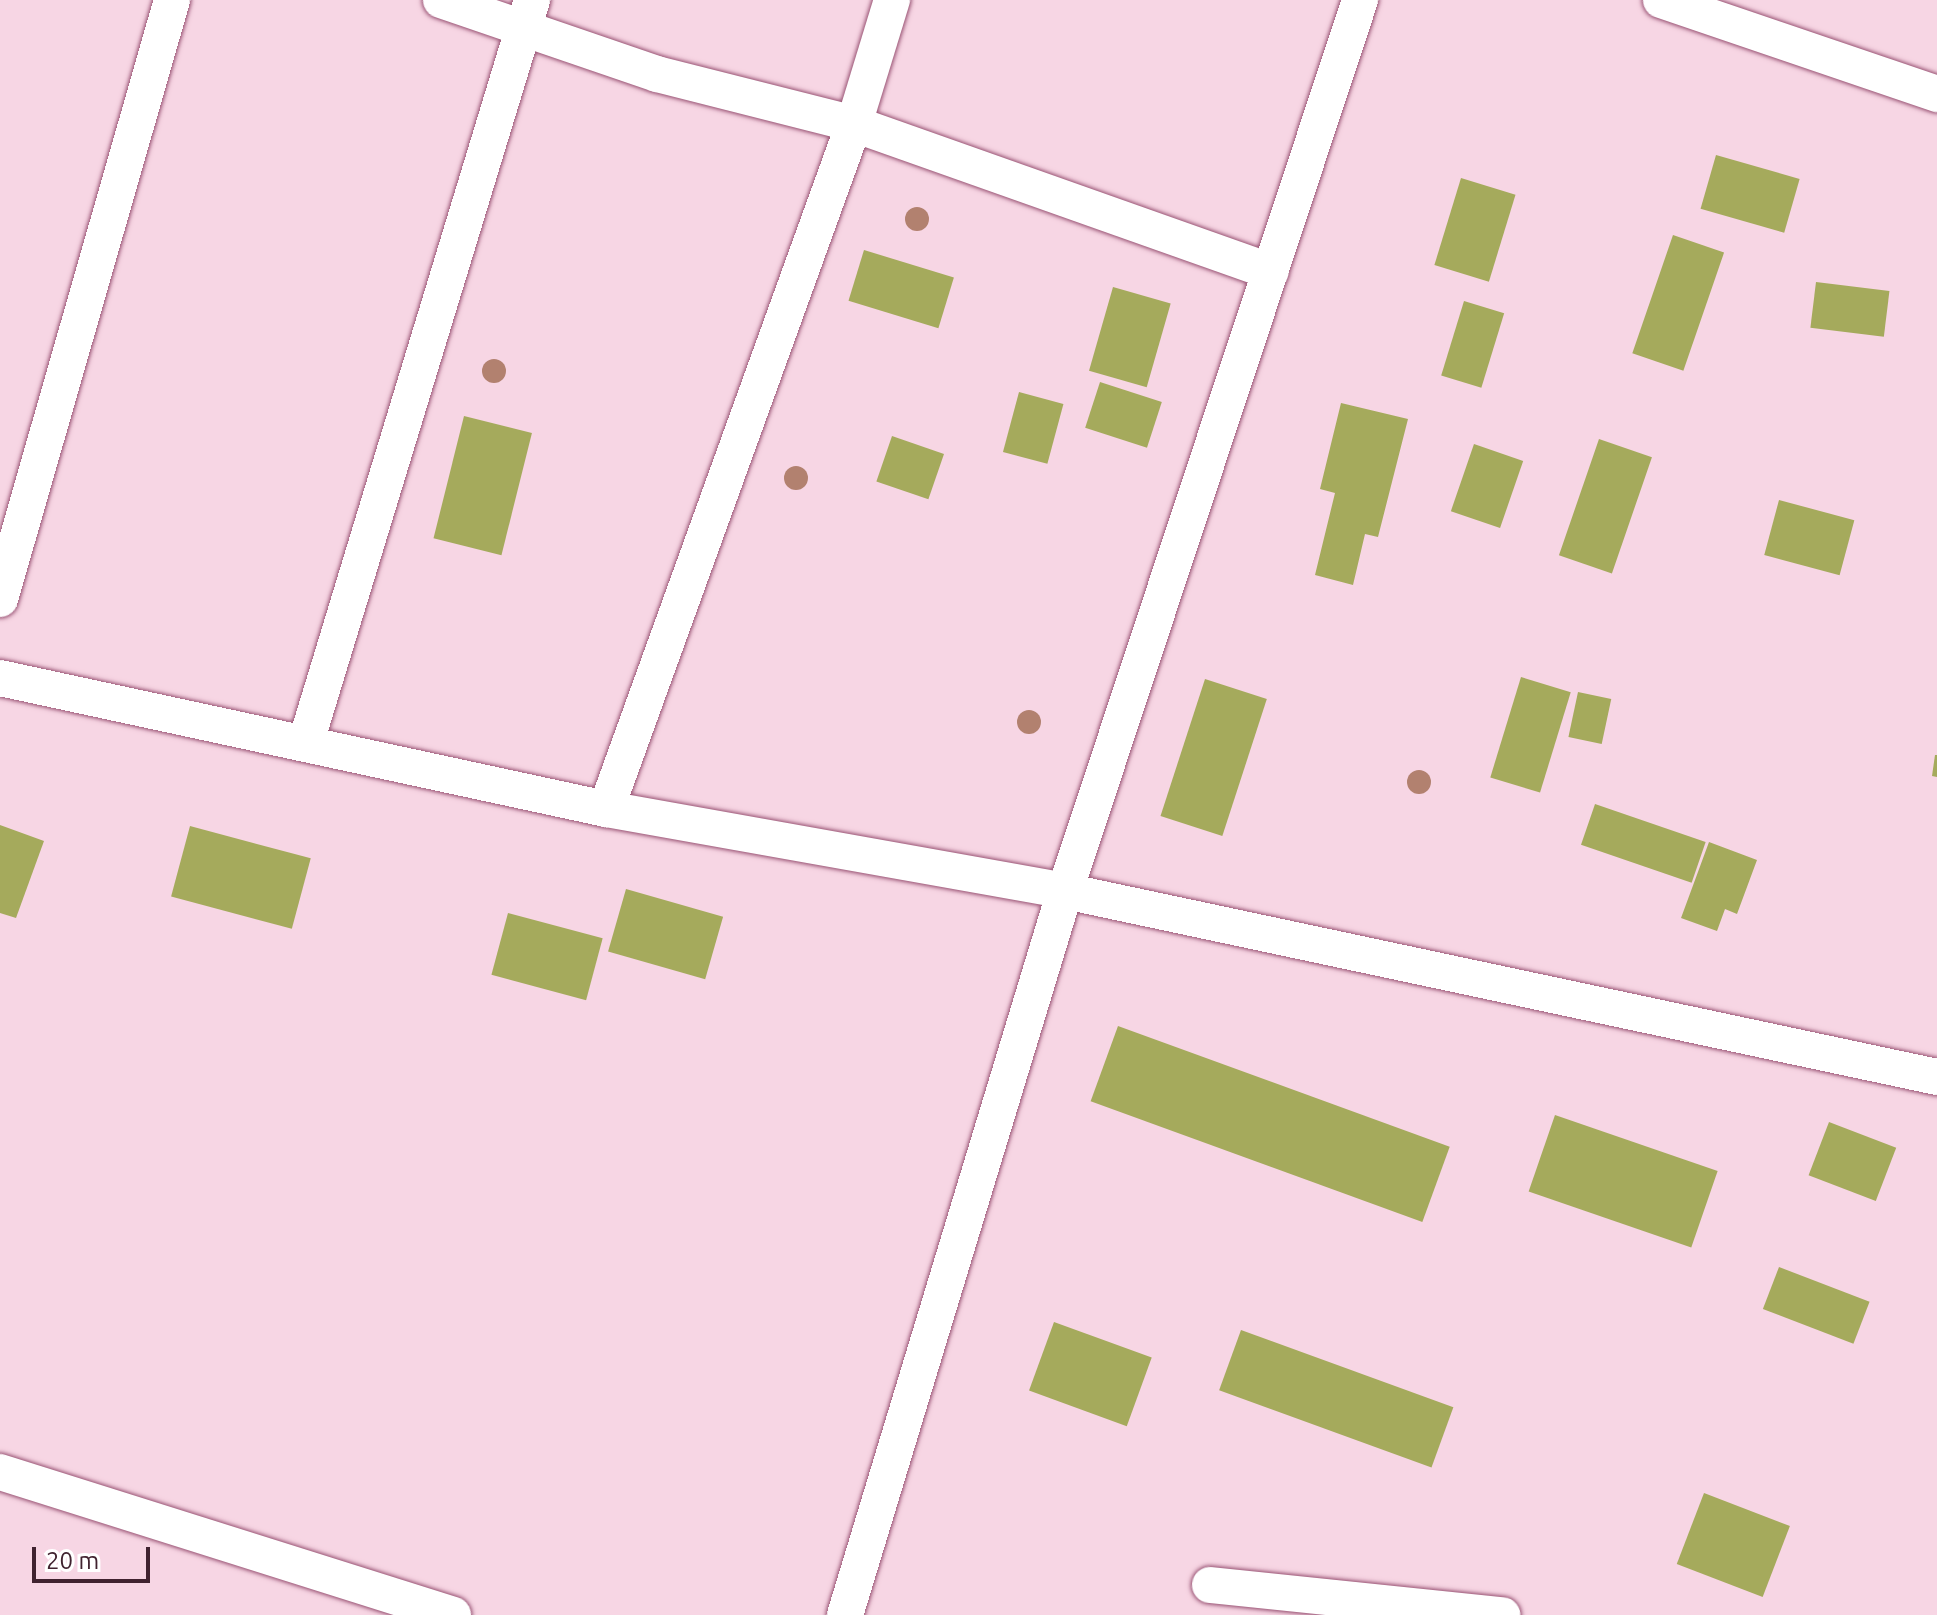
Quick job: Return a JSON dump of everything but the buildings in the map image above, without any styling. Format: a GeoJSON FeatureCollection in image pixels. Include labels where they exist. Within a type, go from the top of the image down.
{"type":"FeatureCollection","features":[{"type":"Feature","properties":{"kind":"street"},"geometry":{"type":"LineString","coordinates":[[0,599],[172,0]]}},
{"type":"Feature","properties":{"kind":"street"},"geometry":{"type":"LineString","coordinates":[[441,0],[527,14],[657,74],[854,124],[1271,272]]}},
{"type":"Feature","properties":{"kind":"street"},"geometry":{"type":"LineString","coordinates":[[606,809],[854,124],[892,0]]}},
{"type":"Feature","properties":{"kind":"street"},"geometry":{"type":"LineString","coordinates":[[845,1615],[1065,891],[1360,0]]}},
{"type":"Feature","properties":{"kind":"street"},"geometry":{"type":"LineString","coordinates":[[1661,0],[1937,94]]}},
{"type":"Feature","properties":{"kind":"street"},"geometry":{"type":"LineString","coordinates":[[306,742],[527,14]]}},
{"type":"Feature","properties":{"kind":"street"},"geometry":{"type":"LineString","coordinates":[[0,678],[606,809],[1065,891],[1937,1077]]}},
{"type":"Feature","properties":{"kind":"street"},"geometry":{"type":"LineString","coordinates":[[0,1472],[453,1615]]}},
{"type":"Feature","properties":{"kind":"street"},"geometry":{"type":"LineString","coordinates":[[1210,1585],[1502,1615]]}}]}
